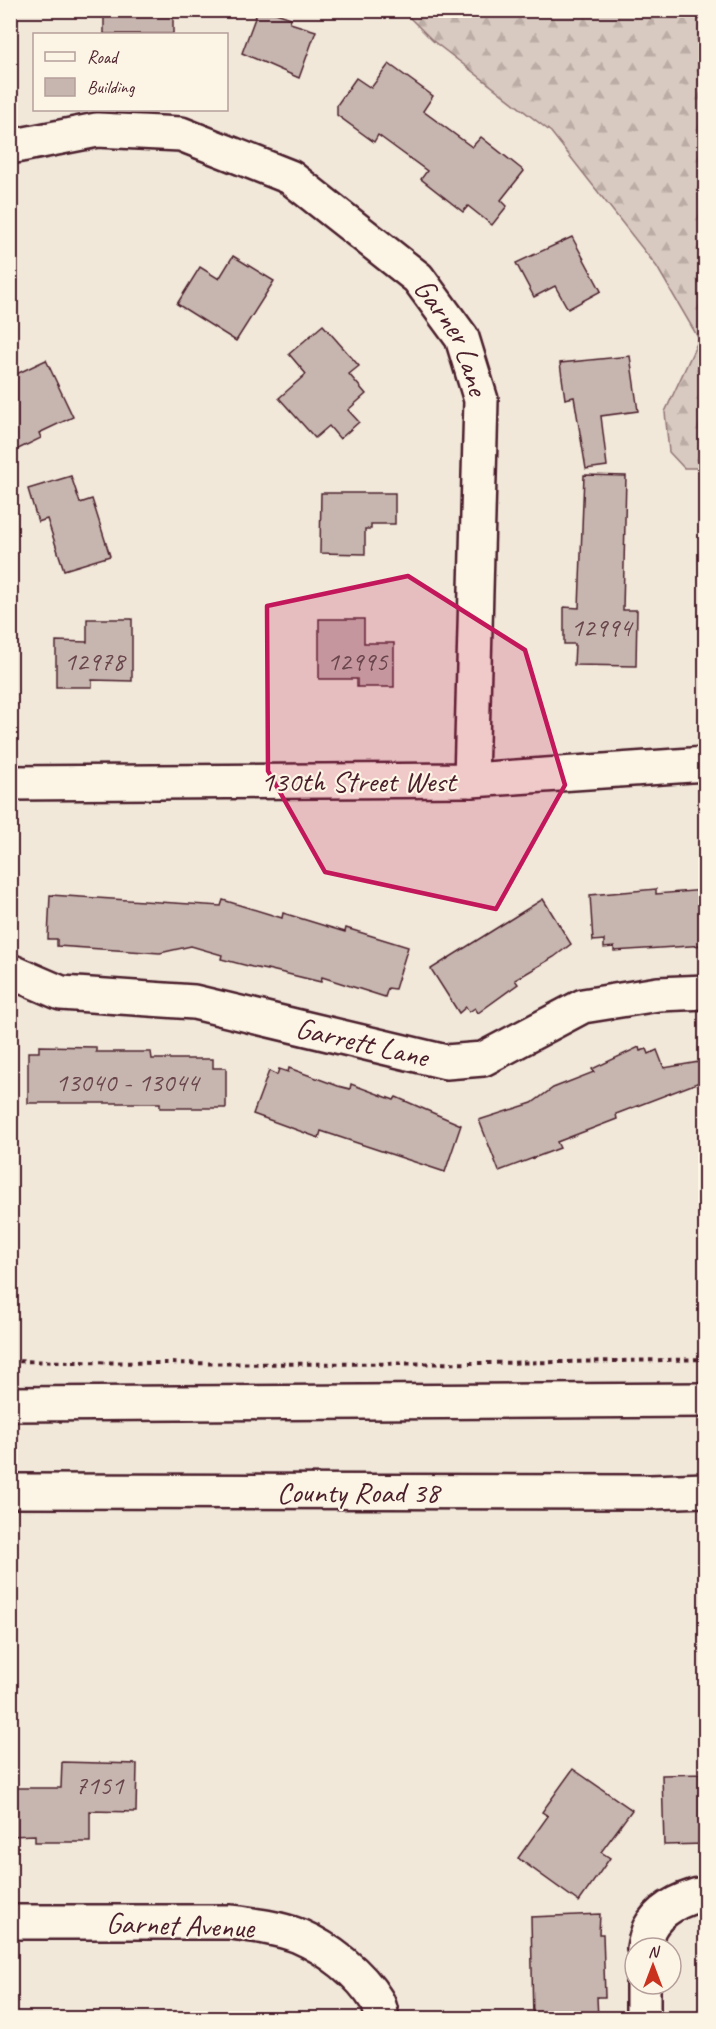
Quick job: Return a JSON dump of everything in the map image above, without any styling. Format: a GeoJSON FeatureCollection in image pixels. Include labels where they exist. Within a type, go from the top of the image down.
{"type":"FeatureCollection","features":[{"type":"Feature","properties":{"kind":"street","name":"Garner Lane"},"geometry":{"type":"LineString","coordinates":[[10,147],[97,130],[181,134],[290,177],[418,278],[462,338],[481,400],[471,780]]}},
{"type":"Feature","properties":{"kind":"street","name":"130th Street West"},"geometry":{"type":"LineString","coordinates":[[10,783],[471,780],[705,764]]}},
{"type":"Feature","properties":{"kind":"street","name":"Garrett Lane"},"geometry":{"type":"LineString","coordinates":[[10,971],[61,993],[194,1002],[446,1062],[483,1059],[583,1006],[658,994],[705,992]]}},
{"type":"Feature","properties":{"kind":"street"},"geometry":{"type":"LineString","coordinates":[[10,1404],[705,1400]]}},
{"type":"Feature","properties":{"kind":"street","name":"County Road 38"},"geometry":{"type":"LineString","coordinates":[[10,1491],[651,1492],[705,1490]]}},
{"type":"Feature","properties":{"kind":"street"},"geometry":{"type":"LineString","coordinates":[[647,1936],[649,1929],[663,1912],[687,1898],[705,1893]]}},
{"type":"Feature","properties":{"kind":"street","name":"Garnet Avenue"},"geometry":{"type":"LineString","coordinates":[[10,1922],[231,1922],[266,1927],[299,1936],[330,1953],[357,1976],[378,2002],[382,2019]]}},
{"type":"Feature","properties":{"kind":"street"},"geometry":{"type":"LineString","coordinates":[[643,1996],[643,2019]]}},
{"type":"Feature","properties":{"kind":"path"},"geometry":{"type":"LineString","coordinates":[[10,1361],[136,1364],[558,1363],[705,1359]]}},
{"type":"Feature","properties":{"kind":"highlighted area"},"geometry":{"type":"Polygon","coordinates":[[[408,576],[525,650],[565,785],[496,909],[325,872],[268,771],[267,606],[408,576]]]}},
{"type":"Feature","properties":{"kind":"green space"},"geometry":{"type":"Polygon","coordinates":[[[403,11],[705,11],[705,468],[684,468],[669,452],[665,412],[699,339],[657,267],[551,132],[433,41],[403,11]]]}},
{"type":"Feature","properties":{"kind":"building"},"geometry":{"type":"Polygon","coordinates":[[[104,10],[173,10],[173,33],[104,33],[104,10]]]}},
{"type":"Feature","properties":{"kind":"building"},"geometry":{"type":"Polygon","coordinates":[[[258,10],[267,10],[291,18],[290,23],[316,31],[299,78],[242,53],[258,10]]]}},
{"type":"Feature","properties":{"kind":"building"},"geometry":{"type":"Polygon","coordinates":[[[389,64],[433,96],[423,111],[472,147],[481,137],[524,171],[501,200],[507,206],[492,225],[468,206],[463,212],[421,179],[427,171],[378,135],[374,142],[337,115],[337,105],[356,78],[371,88],[389,64]]]}},
{"type":"Feature","properties":{"kind":"building"},"geometry":{"type":"Polygon","coordinates":[[[572,237],[601,291],[568,309],[555,286],[534,297],[516,263],[572,237]]]}},
{"type":"Feature","properties":{"kind":"building"},"geometry":{"type":"Polygon","coordinates":[[[233,256],[274,281],[236,341],[177,304],[200,267],[219,279],[233,256]]]}},
{"type":"Feature","properties":{"kind":"building"},"geometry":{"type":"Polygon","coordinates":[[[323,325],[359,366],[349,374],[366,394],[348,410],[359,422],[340,439],[329,426],[315,438],[279,398],[306,374],[289,354],[323,325]]]}},
{"type":"Feature","properties":{"kind":"building"},"geometry":{"type":"Polygon","coordinates":[[[630,356],[638,411],[601,416],[607,466],[586,469],[574,397],[565,399],[560,363],[630,356]]]}},
{"type":"Feature","properties":{"kind":"building"},"geometry":{"type":"Polygon","coordinates":[[[46,360],[73,417],[39,433],[41,438],[10,453],[10,377],[46,360]]]}},
{"type":"Feature","properties":{"kind":"building"},"geometry":{"type":"Polygon","coordinates":[[[584,475],[626,476],[623,610],[637,610],[636,666],[574,665],[575,644],[564,644],[564,607],[579,608],[584,475]]]}},
{"type":"Feature","properties":{"kind":"building"},"geometry":{"type":"Polygon","coordinates":[[[71,476],[80,503],[92,499],[110,556],[64,570],[47,519],[38,522],[28,489],[71,476]]]}},
{"type":"Feature","properties":{"kind":"building"},"geometry":{"type":"Polygon","coordinates":[[[321,493],[395,493],[395,524],[371,524],[371,529],[365,529],[365,554],[320,553],[321,493]]]}},
{"type":"Feature","properties":{"kind":"building"},"geometry":{"type":"Polygon","coordinates":[[[87,619],[132,619],[132,681],[92,680],[92,687],[56,687],[56,641],[87,642],[87,619]]]}},
{"type":"Feature","properties":{"kind":"building"},"geometry":{"type":"Polygon","coordinates":[[[319,619],[364,619],[364,643],[394,643],[394,687],[357,687],[357,679],[319,679],[319,619]]]}},
{"type":"Feature","properties":{"kind":"building"},"geometry":{"type":"Polygon","coordinates":[[[656,889],[656,894],[705,890],[705,945],[614,951],[614,947],[604,948],[604,940],[593,941],[590,895],[656,889]]]}},
{"type":"Feature","properties":{"kind":"building"},"geometry":{"type":"Polygon","coordinates":[[[50,895],[221,906],[223,900],[282,918],[283,913],[345,932],[346,928],[408,947],[395,989],[388,988],[385,997],[322,977],[321,982],[221,959],[222,955],[191,946],[160,953],[57,946],[57,939],[48,939],[50,895]]]}},
{"type":"Feature","properties":{"kind":"building"},"geometry":{"type":"Polygon","coordinates":[[[543,899],[571,944],[515,980],[518,984],[478,1013],[475,1008],[469,1012],[466,1007],[459,1013],[431,969],[543,899]]]}},
{"type":"Feature","properties":{"kind":"building"},"geometry":{"type":"Polygon","coordinates":[[[39,1046],[96,1047],[96,1052],[151,1052],[152,1059],[213,1059],[213,1068],[226,1068],[226,1108],[160,1108],[160,1103],[28,1103],[28,1052],[39,1052],[39,1046]]]}},
{"type":"Feature","properties":{"kind":"building"},"geometry":{"type":"Polygon","coordinates":[[[639,1047],[640,1051],[647,1049],[649,1054],[657,1050],[664,1068],[705,1061],[705,1080],[616,1114],[617,1119],[557,1142],[560,1148],[499,1171],[479,1120],[532,1103],[553,1088],[594,1072],[592,1069],[639,1047]]]}},
{"type":"Feature","properties":{"kind":"building"},"geometry":{"type":"Polygon","coordinates":[[[289,1068],[338,1086],[350,1089],[351,1084],[394,1100],[396,1097],[461,1125],[445,1172],[321,1131],[319,1138],[253,1114],[269,1071],[277,1075],[279,1069],[288,1072],[289,1068]]]}},
{"type":"Feature","properties":{"kind":"building"},"geometry":{"type":"Polygon","coordinates":[[[62,1762],[137,1764],[136,1812],[90,1811],[90,1842],[35,1842],[35,1835],[10,1836],[10,1788],[61,1788],[62,1762]]]}},
{"type":"Feature","properties":{"kind":"building"},"geometry":{"type":"Polygon","coordinates":[[[573,1769],[632,1810],[601,1852],[610,1858],[579,1902],[518,1858],[548,1816],[542,1812],[573,1769]]]}},
{"type":"Feature","properties":{"kind":"building"},"geometry":{"type":"Polygon","coordinates":[[[705,1774],[705,1844],[664,1845],[662,1775],[705,1774]]]}},
{"type":"Feature","properties":{"kind":"building"},"geometry":{"type":"Polygon","coordinates":[[[600,1914],[599,1934],[603,1934],[605,1997],[597,1997],[598,2019],[533,2019],[531,1917],[600,1914]]]}}]}
